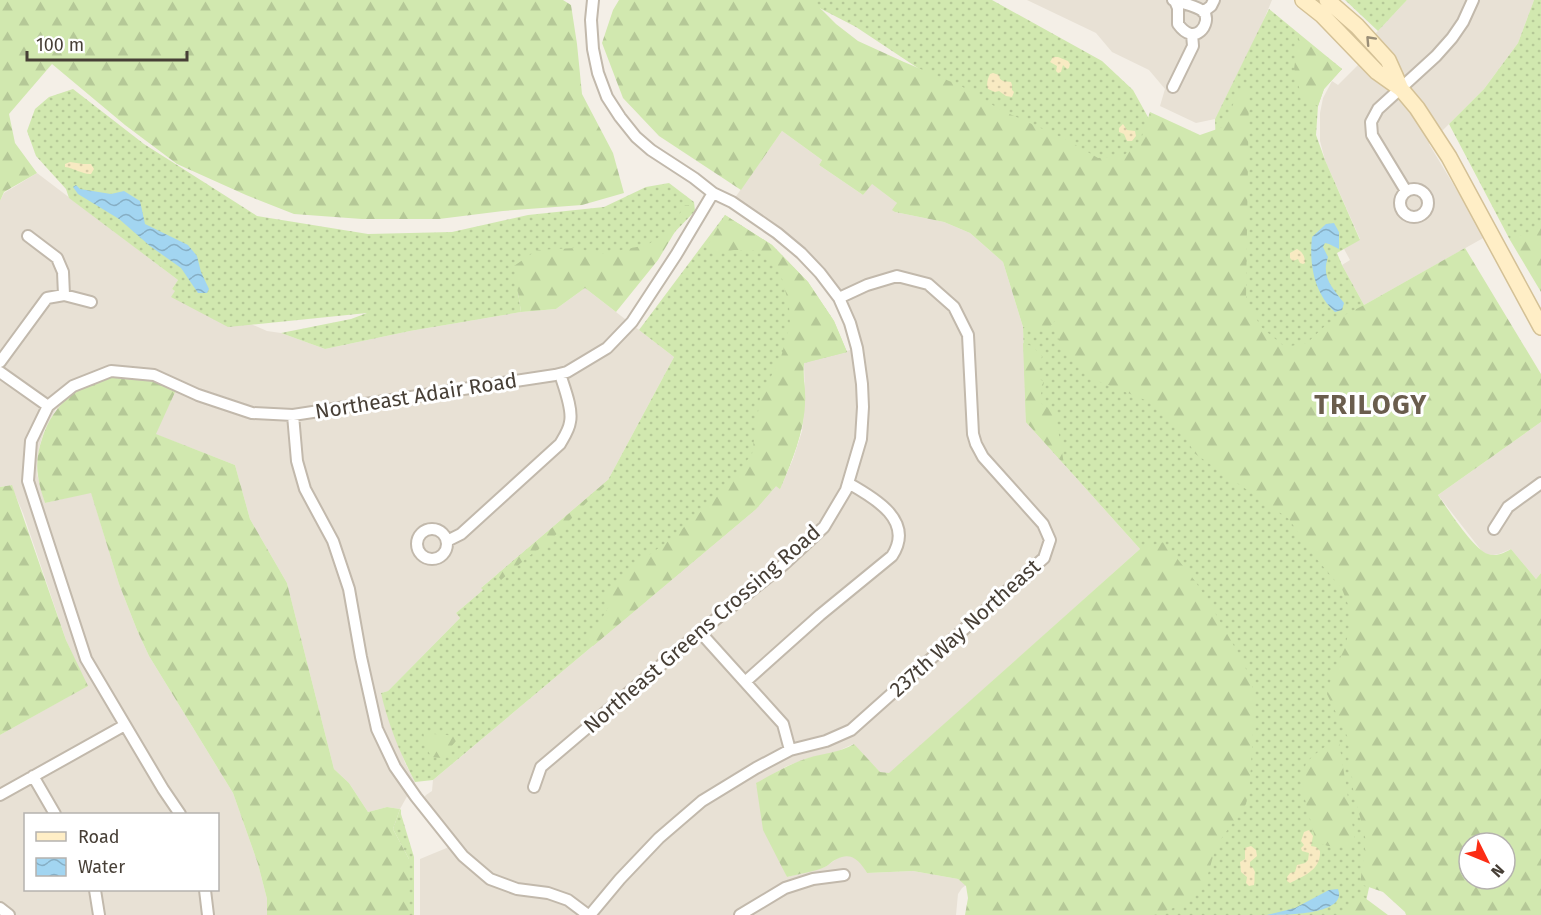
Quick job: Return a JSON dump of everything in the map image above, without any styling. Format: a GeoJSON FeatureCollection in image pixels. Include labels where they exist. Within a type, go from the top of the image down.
{"type":"FeatureCollection","features":[{"type":"Feature","properties":{"kind":"street","name":"Northeast Greens Crossing Road"},"geometry":{"type":"LineString","coordinates":[[534,787],[540,767],[783,565],[824,527],[846,490],[861,439],[862,384],[857,348],[850,323],[839,298],[801,253],[777,233],[732,202],[713,193],[636,137],[608,97],[598,72],[592,49],[593,0]]}},
{"type":"Feature","properties":{"kind":"street"},"geometry":{"type":"LineString","coordinates":[[1203,12],[1211,6],[1214,0]]}},
{"type":"Feature","properties":{"kind":"street"},"geometry":{"type":"LineString","coordinates":[[1303,0],[1322,15],[1377,72],[1401,89],[1417,108],[1449,157],[1541,327]]}},
{"type":"Feature","properties":{"kind":"street"},"geometry":{"type":"LineString","coordinates":[[1327,0],[1357,26],[1388,60],[1401,89]]}},
{"type":"Feature","properties":{"kind":"street"},"geometry":{"type":"LineString","coordinates":[[1406,191],[1372,135],[1371,122],[1378,109],[1436,56],[1452,38],[1463,22],[1473,0]]}},
{"type":"Feature","properties":{"kind":"street"},"geometry":{"type":"LineString","coordinates":[[1174,1],[1197,7],[1203,12],[1206,23],[1197,33],[1186,33],[1178,24],[1178,8],[1174,1]]}},
{"type":"Feature","properties":{"kind":"street"},"geometry":{"type":"LineString","coordinates":[[1173,87],[1193,46],[1192,34]]}},
{"type":"Feature","properties":{"kind":"street","name":"Northeast Adair Road"},"geometry":{"type":"LineString","coordinates":[[48,406],[73,386],[111,371],[154,375],[198,395],[252,413],[293,415],[567,372],[607,348],[632,322],[713,193]]}},
{"type":"Feature","properties":{"kind":"street"},"geometry":{"type":"LineString","coordinates":[[28,236],[57,258],[63,272],[64,295]]}},
{"type":"Feature","properties":{"kind":"street","name":"237th Way Northeast"},"geometry":{"type":"LineString","coordinates":[[589,915],[658,838],[702,801],[790,750],[826,741],[851,730],[1044,558],[1050,540],[1043,524],[983,457],[976,444],[973,434],[968,335],[954,307],[928,284],[897,276],[867,285],[839,298]]}},
{"type":"Feature","properties":{"kind":"street"},"geometry":{"type":"LineString","coordinates":[[0,362],[48,298],[64,295],[92,302]]}},
{"type":"Feature","properties":{"kind":"street"},"geometry":{"type":"LineString","coordinates":[[0,372],[48,406],[31,441],[28,481],[86,659],[179,813]]}},
{"type":"Feature","properties":{"kind":"street"},"geometry":{"type":"LineString","coordinates":[[447,542],[460,534],[560,444],[568,431],[571,413],[560,374]]}},
{"type":"Feature","properties":{"kind":"street"},"geometry":{"type":"LineString","coordinates":[[293,415],[297,461],[305,489],[333,541],[349,589],[377,729],[395,767],[463,856],[490,879],[517,889],[548,893],[568,900],[589,915]]}},
{"type":"Feature","properties":{"kind":"street"},"geometry":{"type":"LineString","coordinates":[[745,682],[820,615],[892,556],[898,547],[899,528],[895,518],[867,493],[848,483]]}},
{"type":"Feature","properties":{"kind":"street"},"geometry":{"type":"LineString","coordinates":[[1494,529],[1508,507],[1541,483]]}},
{"type":"Feature","properties":{"kind":"street"},"geometry":{"type":"LineString","coordinates":[[700,632],[783,724],[790,750]]}},
{"type":"Feature","properties":{"kind":"street"},"geometry":{"type":"LineString","coordinates":[[0,795],[125,725]]}},
{"type":"Feature","properties":{"kind":"street"},"geometry":{"type":"LineString","coordinates":[[33,776],[54,813]]}},
{"type":"Feature","properties":{"kind":"street"},"geometry":{"type":"LineString","coordinates":[[740,915],[785,888],[813,879],[844,874]]}},
{"type":"Feature","properties":{"kind":"street"},"geometry":{"type":"LineString","coordinates":[[95,891],[99,915]]}},
{"type":"Feature","properties":{"kind":"street"},"geometry":{"type":"LineString","coordinates":[[205,891],[208,915]]}},
{"type":"Feature","properties":{"kind":"street"},"geometry":{"type":"LineString","coordinates":[[0,908],[9,915]]}},
{"type":"Feature","properties":{"kind":"shaded area"},"geometry":{"type":"Polygon","coordinates":[[[1027,0],[1272,0],[1215,119],[1196,123],[1160,106],[1165,89],[1149,70],[1112,52],[1096,33],[1027,0]]]}},
{"type":"Feature","properties":{"kind":"shaded area"},"geometry":{"type":"Polygon","coordinates":[[[1407,0],[1534,0],[1518,43],[1484,89],[1429,144],[1485,237],[1364,305],[1342,265],[1350,260],[1344,249],[1360,239],[1325,160],[1320,141],[1320,113],[1323,98],[1332,81],[1338,85],[1381,42],[1375,34],[1407,0]]]}},
{"type":"Feature","properties":{"kind":"shaded area"},"geometry":{"type":"Polygon","coordinates":[[[782,131],[822,160],[819,165],[863,195],[871,183],[897,203],[895,212],[944,222],[970,233],[1003,262],[1023,327],[1026,422],[1140,549],[889,774],[880,772],[853,744],[836,752],[787,766],[756,784],[787,877],[825,867],[844,855],[855,857],[867,873],[913,871],[958,879],[966,885],[958,894],[956,915],[420,915],[420,859],[449,847],[416,807],[432,791],[433,780],[756,509],[776,486],[780,489],[802,431],[805,400],[804,363],[857,348],[850,323],[820,273],[732,202],[782,131]]]}},
{"type":"Feature","properties":{"kind":"shaded area"},"geometry":{"type":"Polygon","coordinates":[[[37,173],[178,280],[172,289],[204,308],[325,349],[410,331],[521,312],[556,309],[585,288],[674,357],[608,480],[482,587],[483,590],[456,613],[460,618],[388,691],[381,693],[405,763],[415,782],[400,809],[387,807],[368,812],[349,783],[334,769],[287,583],[250,519],[235,465],[155,434],[56,409],[44,431],[39,448],[37,474],[45,503],[91,492],[119,584],[149,656],[233,793],[258,864],[267,899],[267,915],[0,915],[0,735],[87,686],[66,640],[23,513],[11,485],[0,487],[0,201],[4,193],[37,173]]]}},
{"type":"Feature","properties":{"kind":"shaded area"},"geometry":{"type":"Polygon","coordinates":[[[1541,422],[1541,573],[1536,579],[1511,549],[1493,555],[1481,550],[1438,495],[1541,422]]]}},
{"type":"Feature","properties":{"kind":"green space"},"geometry":{"type":"Polygon","coordinates":[[[0,0],[563,0],[571,5],[582,94],[613,153],[624,193],[582,205],[439,219],[362,219],[294,214],[177,164],[125,125],[52,64],[9,114],[15,143],[37,173],[4,192],[0,201],[0,0]]]}},
{"type":"Feature","properties":{"kind":"green space"},"geometry":{"type":"Polygon","coordinates":[[[619,0],[812,0],[836,24],[858,41],[961,86],[1001,110],[1067,140],[1098,158],[1123,156],[1140,142],[1150,112],[1200,135],[1223,127],[1239,91],[1249,90],[1246,300],[1261,327],[1285,347],[1307,343],[1327,324],[1465,248],[1541,374],[1541,422],[1438,495],[1461,528],[1482,551],[1494,555],[1511,549],[1536,579],[1541,573],[1541,915],[1406,915],[1383,892],[1360,884],[1366,841],[1353,789],[1349,740],[1327,694],[1333,672],[1345,648],[1352,615],[1342,589],[1311,552],[1289,519],[1194,453],[1185,435],[1155,404],[1088,377],[1059,341],[1055,321],[1045,332],[1023,327],[1003,262],[970,233],[944,222],[895,212],[892,210],[897,203],[872,184],[863,195],[819,165],[822,160],[782,131],[741,190],[659,136],[623,98],[602,43],[613,10],[619,0]]]}},
{"type":"Feature","properties":{"kind":"green space"},"geometry":{"type":"Polygon","coordinates":[[[804,0],[992,0],[1102,61],[1133,90],[1154,128],[1119,171],[963,98],[856,27],[804,0]]]}},
{"type":"Feature","properties":{"kind":"green space"},"geometry":{"type":"Polygon","coordinates":[[[1345,0],[1407,0],[1378,31],[1345,0]]]}},
{"type":"Feature","properties":{"kind":"green space"},"geometry":{"type":"Polygon","coordinates":[[[1534,0],[1541,0],[1541,248],[1510,240],[1449,124],[1484,89],[1518,43],[1534,0]]]}},
{"type":"Feature","properties":{"kind":"green space"},"geometry":{"type":"Polygon","coordinates":[[[1269,9],[1342,69],[1324,89],[1318,106],[1316,135],[1360,240],[1337,253],[1364,305],[1378,320],[1257,391],[1218,219],[1215,119],[1269,9]]]}},
{"type":"Feature","properties":{"kind":"green space"},"geometry":{"type":"Polygon","coordinates":[[[1299,35],[1342,69],[1324,89],[1318,106],[1302,98],[1294,69],[1299,35]]]}},
{"type":"Feature","properties":{"kind":"green space"},"geometry":{"type":"Polygon","coordinates":[[[73,89],[144,144],[257,216],[368,234],[452,232],[528,215],[604,207],[646,187],[669,183],[694,202],[695,211],[644,264],[518,292],[521,312],[410,331],[325,349],[281,333],[351,319],[367,313],[228,327],[171,297],[175,291],[172,289],[178,280],[69,198],[66,189],[36,156],[27,131],[35,109],[49,97],[73,89]]]}},
{"type":"Feature","properties":{"kind":"green space"},"geometry":{"type":"Polygon","coordinates":[[[685,205],[691,205],[658,260],[616,312],[585,288],[556,309],[521,312],[514,266],[537,250],[575,248],[601,254],[647,245],[670,230],[685,205]]]}},
{"type":"Feature","properties":{"kind":"green space"},"geometry":{"type":"Polygon","coordinates":[[[725,215],[772,245],[808,282],[834,321],[847,352],[804,363],[805,397],[800,435],[780,489],[776,486],[756,509],[433,780],[415,782],[395,738],[381,693],[388,691],[460,618],[456,613],[483,590],[481,588],[608,480],[674,357],[639,330],[725,215]]]}},
{"type":"Feature","properties":{"kind":"green space"},"geometry":{"type":"Polygon","coordinates":[[[725,215],[772,245],[808,282],[834,321],[847,352],[804,363],[805,397],[800,435],[780,489],[776,486],[756,509],[593,646],[583,637],[601,620],[609,606],[602,595],[642,560],[671,539],[724,490],[752,454],[760,398],[781,357],[790,325],[789,305],[781,275],[758,250],[734,250],[714,255],[707,247],[725,215]]]}},
{"type":"Feature","properties":{"kind":"green space"},"geometry":{"type":"Polygon","coordinates":[[[1541,227],[1541,292],[1510,240],[1541,227]]]}},
{"type":"Feature","properties":{"kind":"green space"},"geometry":{"type":"Polygon","coordinates":[[[1057,283],[1371,556],[1385,815],[1363,915],[1068,915],[1221,704],[1140,549],[1026,422],[1023,327],[1057,283]]]}},
{"type":"Feature","properties":{"kind":"green space"},"geometry":{"type":"Polygon","coordinates":[[[1023,343],[1032,346],[1042,356],[1037,377],[1044,382],[1039,402],[1055,412],[1064,464],[1026,422],[1023,343]]]}},
{"type":"Feature","properties":{"kind":"green space"},"geometry":{"type":"Polygon","coordinates":[[[119,375],[152,379],[176,390],[156,434],[235,465],[250,519],[287,583],[334,769],[349,783],[368,812],[387,807],[400,809],[393,829],[409,859],[409,915],[267,915],[267,899],[258,864],[233,793],[149,656],[119,584],[91,493],[45,503],[37,467],[39,448],[53,414],[61,404],[81,389],[119,375]]]}},
{"type":"Feature","properties":{"kind":"green space"},"geometry":{"type":"Polygon","coordinates":[[[608,480],[612,480],[589,500],[551,540],[501,580],[497,575],[608,480]]]}},
{"type":"Feature","properties":{"kind":"green space"},"geometry":{"type":"Polygon","coordinates":[[[12,485],[66,640],[88,686],[0,735],[0,487],[12,485]]]}},
{"type":"Feature","properties":{"kind":"green space"},"geometry":{"type":"Polygon","coordinates":[[[1164,542],[1195,581],[1214,611],[1249,675],[1255,696],[1250,782],[1246,804],[1216,846],[1204,888],[1187,903],[1154,915],[965,915],[968,898],[966,886],[958,879],[913,871],[867,873],[855,858],[847,856],[821,869],[787,877],[763,830],[756,783],[801,760],[854,744],[880,772],[889,773],[1140,549],[1164,542]]]}},
{"type":"Feature","properties":{"kind":"green space"},"geometry":{"type":"Polygon","coordinates":[[[423,730],[433,734],[460,736],[442,758],[431,757],[425,744],[423,730]]]}},
{"type":"Feature","properties":{"kind":"green space"},"geometry":{"type":"Polygon","coordinates":[[[1334,740],[1339,742],[1356,847],[1328,846],[1316,842],[1301,784],[1306,763],[1334,740]]]}},
{"type":"Feature","properties":{"kind":"green space"},"geometry":{"type":"Polygon","coordinates":[[[400,809],[414,857],[414,915],[409,915],[409,859],[393,829],[400,809]]]}},
{"type":"Feature","properties":{"kind":"green space"},"geometry":{"type":"Polygon","coordinates":[[[1361,895],[1388,915],[1344,915],[1361,895]]]}},
{"type":"Feature","properties":{"kind":"sand"},"geometry":{"type":"Polygon","coordinates":[[[1053,57],[1068,61],[1069,68],[1063,65],[1061,72],[1058,73],[1057,66],[1050,62],[1053,57]]]}},
{"type":"Feature","properties":{"kind":"sand"},"geometry":{"type":"Polygon","coordinates":[[[993,73],[999,75],[1003,81],[1011,82],[1014,92],[1012,97],[988,89],[988,79],[993,73]]]}},
{"type":"Feature","properties":{"kind":"sand"},"geometry":{"type":"Polygon","coordinates":[[[1123,124],[1127,130],[1135,131],[1136,136],[1132,141],[1127,141],[1124,134],[1119,132],[1123,124]]]}},
{"type":"Feature","properties":{"kind":"sand"},"geometry":{"type":"Polygon","coordinates":[[[70,162],[91,164],[94,169],[91,174],[88,174],[65,167],[65,164],[70,162]]]}},
{"type":"Feature","properties":{"kind":"sand"},"geometry":{"type":"Polygon","coordinates":[[[1297,249],[1304,257],[1305,263],[1303,264],[1298,259],[1293,261],[1290,258],[1290,253],[1297,249]]]}},
{"type":"Feature","properties":{"kind":"sand"},"geometry":{"type":"Polygon","coordinates":[[[1309,830],[1313,836],[1311,846],[1320,851],[1320,858],[1311,872],[1290,883],[1287,877],[1290,873],[1295,872],[1297,865],[1308,860],[1309,853],[1302,851],[1301,848],[1304,845],[1301,841],[1304,832],[1309,830]]]}},
{"type":"Feature","properties":{"kind":"sand"},"geometry":{"type":"Polygon","coordinates":[[[1251,846],[1256,850],[1257,856],[1250,862],[1255,872],[1254,885],[1249,886],[1246,883],[1247,877],[1241,872],[1240,862],[1245,859],[1245,848],[1251,846]]]}},
{"type":"Feature","properties":{"kind":"water"},"geometry":{"type":"Polygon","coordinates":[[[76,185],[80,189],[111,194],[124,191],[140,201],[145,224],[188,245],[197,256],[209,289],[207,293],[198,293],[181,268],[150,246],[119,219],[78,194],[73,187],[76,185]]]}},
{"type":"Feature","properties":{"kind":"water"},"geometry":{"type":"Polygon","coordinates":[[[1334,223],[1339,232],[1339,249],[1325,243],[1323,247],[1328,257],[1327,276],[1344,303],[1342,310],[1335,312],[1322,296],[1314,278],[1311,257],[1312,237],[1326,224],[1334,223]]]}},
{"type":"Feature","properties":{"kind":"water"},"geometry":{"type":"Polygon","coordinates":[[[1338,889],[1339,898],[1325,909],[1300,914],[1267,915],[1295,908],[1329,890],[1338,889]]]}},
{"type":"Feature","properties":{"kind":"district","name":"TRILOGY"},"geometry":{"type":"Point","coordinates":[1371,405]}}]}
